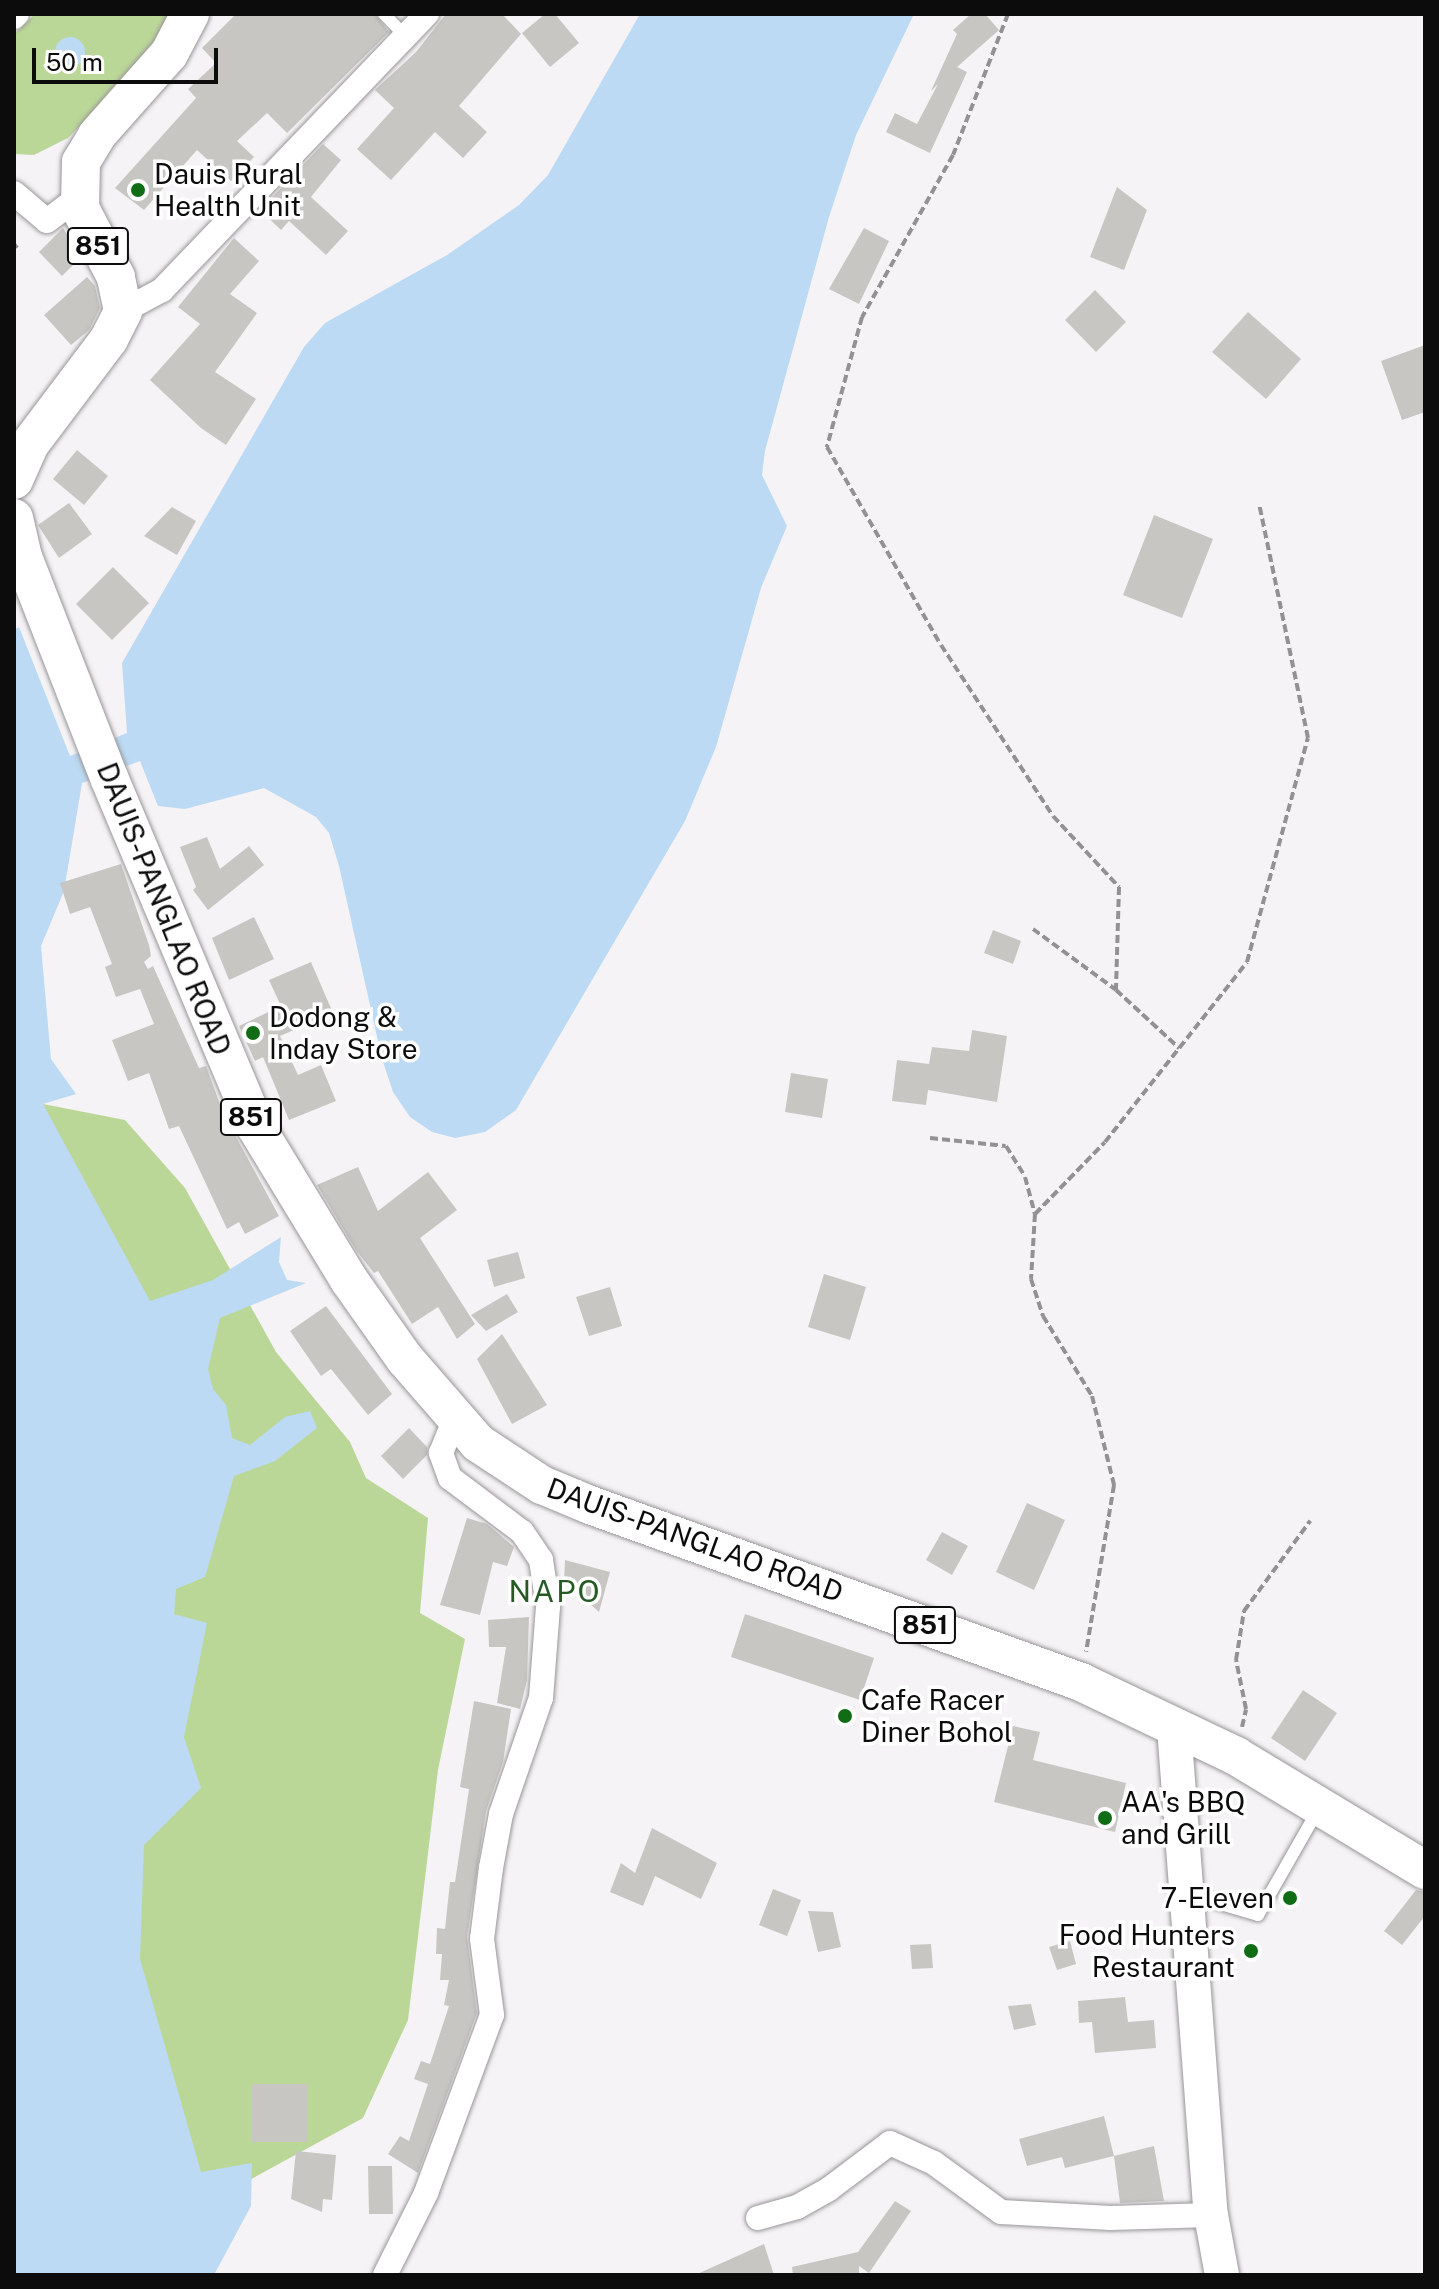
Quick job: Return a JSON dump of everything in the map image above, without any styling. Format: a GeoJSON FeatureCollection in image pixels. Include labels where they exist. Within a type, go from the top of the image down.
{"type":"FeatureCollection","features":[{"type":"Feature","properties":{"kind":"main road","name":"851"},"geometry":{"type":"LineString","coordinates":[[123,311],[116,277],[86,224],[79,197],[87,148],[169,54],[190,14]]}},
{"type":"Feature","properties":{"kind":"main road"},"geometry":{"type":"LineString","coordinates":[[14,480],[30,444],[109,339],[123,311]]}},
{"type":"Feature","properties":{"kind":"main road","name":"DAUIS-PANGLAO ROAD"},"geometry":{"type":"LineString","coordinates":[[14,518],[23,557],[110,780],[268,1150],[349,1280],[454,1420],[511,1467],[566,1495],[1081,1682],[1236,1756],[1425,1870]]}},
{"type":"Feature","properties":{"kind":"main road"},"geometry":{"type":"LineString","coordinates":[[1174,1727],[1211,2215],[1222,2275]]}},
{"type":"Feature","properties":{"kind":"street"},"geometry":{"type":"LineString","coordinates":[[123,311],[162,290],[427,14]]}},
{"type":"Feature","properties":{"kind":"street"},"geometry":{"type":"LineString","coordinates":[[14,193],[47,221],[79,197]]}},
{"type":"Feature","properties":{"kind":"street"},"geometry":{"type":"LineString","coordinates":[[385,2275],[426,2193],[492,2015],[482,1939],[491,1868],[501,1814],[541,1698],[544,1668],[548,1606],[541,1560],[522,1532],[450,1478],[441,1453],[454,1420]]}},
{"type":"Feature","properties":{"kind":"street"},"geometry":{"type":"LineString","coordinates":[[758,2218],[829,2189],[890,2143],[934,2163],[1001,2212],[1111,2218],[1211,2215]]}},
{"type":"Feature","properties":{"kind":"lane"},"geometry":{"type":"LineString","coordinates":[[384,14],[404,35]]}},
{"type":"Feature","properties":{"kind":"lane"},"geometry":{"type":"LineString","coordinates":[[1187,1894],[1258,1915],[1321,1805]]}},
{"type":"Feature","properties":{"kind":"path"},"geometry":{"type":"LineString","coordinates":[[1008,14],[953,155],[862,317],[827,447],[941,645],[1053,816],[1119,887],[1116,990]]}},
{"type":"Feature","properties":{"kind":"path"},"geometry":{"type":"LineString","coordinates":[[1035,1214],[1105,1142],[1247,962],[1308,738],[1259,504]]}},
{"type":"Feature","properties":{"kind":"path"},"geometry":{"type":"LineString","coordinates":[[1033,929],[1116,990],[1179,1048]]}},
{"type":"Feature","properties":{"kind":"path"},"geometry":{"type":"LineString","coordinates":[[930,1138],[1006,1146],[1025,1177],[1035,1214],[1031,1279],[1043,1316],[1092,1396],[1114,1485],[1081,1682]]}},
{"type":"Feature","properties":{"kind":"path"},"geometry":{"type":"LineString","coordinates":[[1236,1756],[1246,1709],[1236,1660],[1244,1611],[1310,1521]]}},
{"type":"Feature","properties":{"kind":"green space"},"geometry":{"type":"Polygon","coordinates":[[[35,14],[169,14],[153,50],[68,138],[34,155],[14,154],[14,34],[35,14]]]}},
{"type":"Feature","properties":{"kind":"green space"},"geometry":{"type":"Polygon","coordinates":[[[43,1104],[125,1120],[185,1188],[276,1352],[350,1442],[366,1478],[428,1518],[420,1613],[465,1639],[438,1770],[408,2020],[363,2118],[233,2189],[175,2167],[147,2120],[43,1104]]]}},
{"type":"Feature","properties":{"kind":"water"},"geometry":{"type":"Polygon","coordinates":[[[640,14],[914,14],[856,135],[829,217],[765,451],[762,475],[787,526],[761,588],[716,747],[685,821],[516,1110],[485,1132],[455,1138],[432,1132],[410,1117],[393,1092],[382,1059],[339,866],[329,833],[316,817],[264,788],[185,809],[158,806],[140,761],[82,783],[64,891],[41,946],[51,1059],[76,1094],[43,1104],[150,1301],[213,1280],[281,1237],[279,1262],[287,1280],[306,1283],[220,1318],[208,1369],[213,1389],[226,1405],[232,1438],[250,1445],[285,1417],[310,1411],[317,1428],[275,1461],[234,1476],[205,1577],[176,1589],[174,1614],[207,1623],[184,1737],[201,1788],[144,1845],[140,1959],[201,2172],[252,2163],[251,2206],[214,2275],[14,2275],[14,630],[19,627],[70,756],[127,733],[122,663],[304,347],[325,323],[447,255],[519,205],[548,175],[640,14]]]}},
{"type":"Feature","properties":{"kind":"water"},"geometry":{"type":"Polygon","coordinates":[[[70,37],[81,41],[85,52],[81,63],[70,67],[59,63],[55,52],[59,41],[70,37]]]}},
{"type":"Feature","properties":{"kind":"building"},"geometry":{"type":"Polygon","coordinates":[[[236,14],[375,14],[389,32],[287,133],[267,113],[237,141],[254,157],[231,181],[197,150],[144,210],[115,188],[196,98],[188,89],[216,63],[202,48],[236,14]]]}},
{"type":"Feature","properties":{"kind":"building"},"geometry":{"type":"Polygon","coordinates":[[[446,14],[502,14],[521,34],[459,106],[487,132],[463,158],[435,132],[391,180],[357,149],[394,108],[375,90],[416,52],[446,14]]]}},
{"type":"Feature","properties":{"kind":"building"},"geometry":{"type":"Polygon","coordinates":[[[545,14],[555,14],[579,43],[550,67],[522,33],[545,14]]]}},
{"type":"Feature","properties":{"kind":"building"},"geometry":{"type":"Polygon","coordinates":[[[971,14],[985,14],[999,30],[957,67],[967,72],[930,153],[886,132],[895,113],[917,124],[938,84],[931,91],[957,34],[953,30],[971,14]]]}},
{"type":"Feature","properties":{"kind":"building"},"geometry":{"type":"Polygon","coordinates":[[[323,144],[341,160],[311,197],[348,231],[326,255],[289,221],[281,230],[260,210],[323,144]]]}},
{"type":"Feature","properties":{"kind":"building"},"geometry":{"type":"Polygon","coordinates":[[[1117,187],[1147,210],[1124,270],[1090,257],[1117,187]]]}},
{"type":"Feature","properties":{"kind":"building"},"geometry":{"type":"Polygon","coordinates":[[[63,228],[81,257],[62,276],[39,252],[63,228]]]}},
{"type":"Feature","properties":{"kind":"building"},"geometry":{"type":"Polygon","coordinates":[[[864,228],[889,241],[859,304],[829,289],[864,228]]]}},
{"type":"Feature","properties":{"kind":"building"},"geometry":{"type":"Polygon","coordinates":[[[234,238],[259,261],[230,294],[257,313],[215,372],[256,399],[226,445],[201,428],[150,380],[200,324],[178,307],[234,238]]]}},
{"type":"Feature","properties":{"kind":"building"},"geometry":{"type":"Polygon","coordinates":[[[87,277],[95,286],[100,308],[89,330],[71,345],[44,315],[87,277]]]}},
{"type":"Feature","properties":{"kind":"building"},"geometry":{"type":"Polygon","coordinates":[[[1095,290],[1126,322],[1096,352],[1065,320],[1095,290]]]}},
{"type":"Feature","properties":{"kind":"building"},"geometry":{"type":"Polygon","coordinates":[[[1248,312],[1301,359],[1266,399],[1212,352],[1248,312]]]}},
{"type":"Feature","properties":{"kind":"building"},"geometry":{"type":"Polygon","coordinates":[[[1425,345],[1425,412],[1402,420],[1381,361],[1425,345]]]}},
{"type":"Feature","properties":{"kind":"building"},"geometry":{"type":"Polygon","coordinates":[[[77,450],[108,476],[84,505],[53,479],[77,450]]]}},
{"type":"Feature","properties":{"kind":"building"},"geometry":{"type":"Polygon","coordinates":[[[69,503],[92,534],[59,558],[38,525],[69,503]]]}},
{"type":"Feature","properties":{"kind":"building"},"geometry":{"type":"Polygon","coordinates":[[[172,507],[196,521],[177,555],[144,536],[172,507]]]}},
{"type":"Feature","properties":{"kind":"building"},"geometry":{"type":"Polygon","coordinates":[[[1154,515],[1213,539],[1182,618],[1123,595],[1154,515]]]}},
{"type":"Feature","properties":{"kind":"building"},"geometry":{"type":"Polygon","coordinates":[[[113,567],[149,603],[112,640],[76,604],[113,567]]]}},
{"type":"Feature","properties":{"kind":"building"},"geometry":{"type":"Polygon","coordinates":[[[207,837],[220,869],[249,846],[264,865],[208,910],[193,890],[196,887],[180,847],[207,837]]]}},
{"type":"Feature","properties":{"kind":"building"},"geometry":{"type":"Polygon","coordinates":[[[121,864],[149,945],[151,956],[144,962],[148,969],[153,966],[199,1068],[206,1066],[224,1115],[279,1216],[245,1234],[239,1222],[227,1229],[179,1126],[169,1129],[149,1073],[128,1081],[112,1040],[154,1024],[140,989],[116,997],[105,967],[112,964],[90,907],[70,914],[60,883],[121,864]]]}},
{"type":"Feature","properties":{"kind":"building"},"geometry":{"type":"Polygon","coordinates":[[[254,917],[274,959],[229,980],[212,938],[254,917]]]}},
{"type":"Feature","properties":{"kind":"building"},"geometry":{"type":"Polygon","coordinates":[[[993,930],[1021,941],[1013,964],[984,953],[993,930]]]}},
{"type":"Feature","properties":{"kind":"building"},"geometry":{"type":"Polygon","coordinates":[[[311,962],[333,1013],[280,1036],[298,1075],[321,1065],[336,1101],[289,1120],[263,1057],[255,1061],[239,1026],[281,1006],[269,980],[311,962]]]}},
{"type":"Feature","properties":{"kind":"building"},"geometry":{"type":"Polygon","coordinates":[[[972,1030],[1007,1036],[997,1102],[928,1090],[926,1105],[892,1101],[897,1060],[929,1064],[932,1047],[969,1051],[972,1030]]]}},
{"type":"Feature","properties":{"kind":"building"},"geometry":{"type":"Polygon","coordinates":[[[791,1073],[828,1079],[822,1118],[785,1112],[791,1073]]]}},
{"type":"Feature","properties":{"kind":"building"},"geometry":{"type":"Polygon","coordinates":[[[358,1167],[378,1211],[428,1172],[457,1210],[420,1238],[475,1324],[457,1339],[438,1307],[412,1324],[378,1271],[374,1273],[356,1250],[317,1185],[358,1167]]]}},
{"type":"Feature","properties":{"kind":"building"},"geometry":{"type":"Polygon","coordinates":[[[518,1252],[525,1278],[494,1287],[487,1260],[518,1252]]]}},
{"type":"Feature","properties":{"kind":"building"},"geometry":{"type":"Polygon","coordinates":[[[824,1274],[866,1287],[850,1340],[808,1327],[824,1274]]]}},
{"type":"Feature","properties":{"kind":"building"},"geometry":{"type":"Polygon","coordinates":[[[610,1287],[622,1326],[589,1336],[576,1297],[610,1287]]]}},
{"type":"Feature","properties":{"kind":"building"},"geometry":{"type":"Polygon","coordinates":[[[507,1294],[518,1312],[486,1331],[471,1315],[507,1294]]]}},
{"type":"Feature","properties":{"kind":"building"},"geometry":{"type":"Polygon","coordinates":[[[326,1306],[392,1394],[368,1415],[331,1369],[321,1376],[290,1331],[326,1306]]]}},
{"type":"Feature","properties":{"kind":"building"},"geometry":{"type":"Polygon","coordinates":[[[502,1334],[547,1405],[512,1424],[477,1359],[502,1334]]]}},
{"type":"Feature","properties":{"kind":"building"},"geometry":{"type":"Polygon","coordinates":[[[409,1428],[427,1447],[427,1455],[403,1479],[381,1456],[409,1428]]]}},
{"type":"Feature","properties":{"kind":"building"},"geometry":{"type":"Polygon","coordinates":[[[1027,1503],[1065,1520],[1034,1590],[996,1572],[1027,1503]]]}},
{"type":"Feature","properties":{"kind":"building"},"geometry":{"type":"Polygon","coordinates":[[[467,1518],[487,1524],[514,1547],[507,1566],[493,1562],[480,1615],[440,1605],[467,1518]]]}},
{"type":"Feature","properties":{"kind":"building"},"geometry":{"type":"Polygon","coordinates":[[[942,1532],[968,1546],[952,1575],[926,1560],[942,1532]]]}},
{"type":"Feature","properties":{"kind":"building"},"geometry":{"type":"Polygon","coordinates":[[[565,1560],[610,1572],[599,1612],[564,1581],[565,1560]]]}},
{"type":"Feature","properties":{"kind":"building"},"geometry":{"type":"Polygon","coordinates":[[[745,1614],[874,1658],[860,1700],[731,1657],[745,1614]]]}},
{"type":"Feature","properties":{"kind":"building"},"geometry":{"type":"Polygon","coordinates":[[[529,1617],[527,1680],[520,1709],[497,1703],[506,1647],[489,1647],[488,1620],[529,1617]]]}},
{"type":"Feature","properties":{"kind":"building"},"geometry":{"type":"Polygon","coordinates":[[[1303,1690],[1337,1713],[1305,1761],[1271,1738],[1303,1690]]]}},
{"type":"Feature","properties":{"kind":"building"},"geometry":{"type":"Polygon","coordinates":[[[474,1701],[511,1709],[503,1762],[486,1811],[467,1937],[477,2013],[418,2173],[388,2154],[400,2136],[409,2141],[428,2084],[414,2079],[421,2061],[430,2064],[449,2006],[444,2005],[449,1980],[440,1980],[442,1954],[436,1954],[437,1928],[445,1929],[450,1882],[455,1882],[469,1789],[460,1787],[474,1701]]]}},
{"type":"Feature","properties":{"kind":"building"},"geometry":{"type":"Polygon","coordinates":[[[1013,1726],[1040,1732],[1033,1760],[1126,1783],[1115,1832],[994,1802],[1013,1726]]]}},
{"type":"Feature","properties":{"kind":"building"},"geometry":{"type":"Polygon","coordinates":[[[652,1828],[717,1863],[701,1899],[655,1876],[643,1906],[610,1892],[621,1863],[635,1873],[652,1828]]]}},
{"type":"Feature","properties":{"kind":"building"},"geometry":{"type":"Polygon","coordinates":[[[773,1889],[801,1900],[787,1936],[759,1925],[773,1889]]]}},
{"type":"Feature","properties":{"kind":"building"},"geometry":{"type":"Polygon","coordinates":[[[1416,1890],[1425,1892],[1425,1916],[1402,1945],[1384,1931],[1416,1890]]]}},
{"type":"Feature","properties":{"kind":"building"},"geometry":{"type":"Polygon","coordinates":[[[808,1911],[833,1912],[841,1947],[818,1952],[808,1911]]]}},
{"type":"Feature","properties":{"kind":"building"},"geometry":{"type":"Polygon","coordinates":[[[1070,1941],[1076,1964],[1057,1970],[1049,1947],[1070,1941]]]}},
{"type":"Feature","properties":{"kind":"building"},"geometry":{"type":"Polygon","coordinates":[[[931,1944],[933,1968],[912,1969],[910,1945],[931,1944]]]}},
{"type":"Feature","properties":{"kind":"building"},"geometry":{"type":"Polygon","coordinates":[[[1125,1997],[1128,2022],[1154,2020],[1156,2048],[1095,2053],[1092,2022],[1079,2023],[1078,2001],[1125,1997]]]}},
{"type":"Feature","properties":{"kind":"building"},"geometry":{"type":"Polygon","coordinates":[[[1031,2004],[1036,2025],[1014,2030],[1008,2006],[1031,2004]]]}},
{"type":"Feature","properties":{"kind":"building"},"geometry":{"type":"Polygon","coordinates":[[[252,2084],[308,2084],[308,2142],[252,2142],[252,2084]]]}},
{"type":"Feature","properties":{"kind":"building"},"geometry":{"type":"Polygon","coordinates":[[[1104,2116],[1114,2156],[1065,2168],[1062,2157],[1027,2166],[1019,2139],[1104,2116]]]}},
{"type":"Feature","properties":{"kind":"building"},"geometry":{"type":"Polygon","coordinates":[[[1154,2146],[1164,2201],[1120,2203],[1114,2156],[1154,2146]]]}},
{"type":"Feature","properties":{"kind":"building"},"geometry":{"type":"Polygon","coordinates":[[[296,2151],[336,2155],[332,2200],[323,2199],[322,2212],[291,2199],[296,2151]]]}},
{"type":"Feature","properties":{"kind":"building"},"geometry":{"type":"Polygon","coordinates":[[[368,2166],[392,2166],[393,2214],[369,2214],[368,2166]]]}},
{"type":"Feature","properties":{"kind":"building"},"geometry":{"type":"Polygon","coordinates":[[[895,2201],[911,2211],[869,2273],[859,2266],[859,2275],[793,2275],[792,2267],[858,2252],[895,2201]]]}},
{"type":"Feature","properties":{"kind":"building"},"geometry":{"type":"Polygon","coordinates":[[[764,2244],[774,2275],[695,2275],[764,2244]]]}},
{"type":"Feature","properties":{"kind":"place","name":"Dauis Rural Health Unit"},"geometry":{"type":"Point","coordinates":[138,190]}},
{"type":"Feature","properties":{"kind":"place","name":"Dodong & Inday Store"},"geometry":{"type":"Point","coordinates":[253,1033]}},
{"type":"Feature","properties":{"kind":"place","name":"Cafe Racer Diner Bohol"},"geometry":{"type":"Point","coordinates":[845,1716]}},
{"type":"Feature","properties":{"kind":"place","name":"AA's BBQ and Grill"},"geometry":{"type":"Point","coordinates":[1105,1818]}},
{"type":"Feature","properties":{"kind":"place","name":"7-Eleven"},"geometry":{"type":"Point","coordinates":[1290,1898]}},
{"type":"Feature","properties":{"kind":"place","name":"Food Hunters Restaurant"},"geometry":{"type":"Point","coordinates":[1251,1951]}},
{"type":"Feature","properties":{"kind":"district","name":"NAPO"},"geometry":{"type":"Point","coordinates":[555,1591]}}]}
